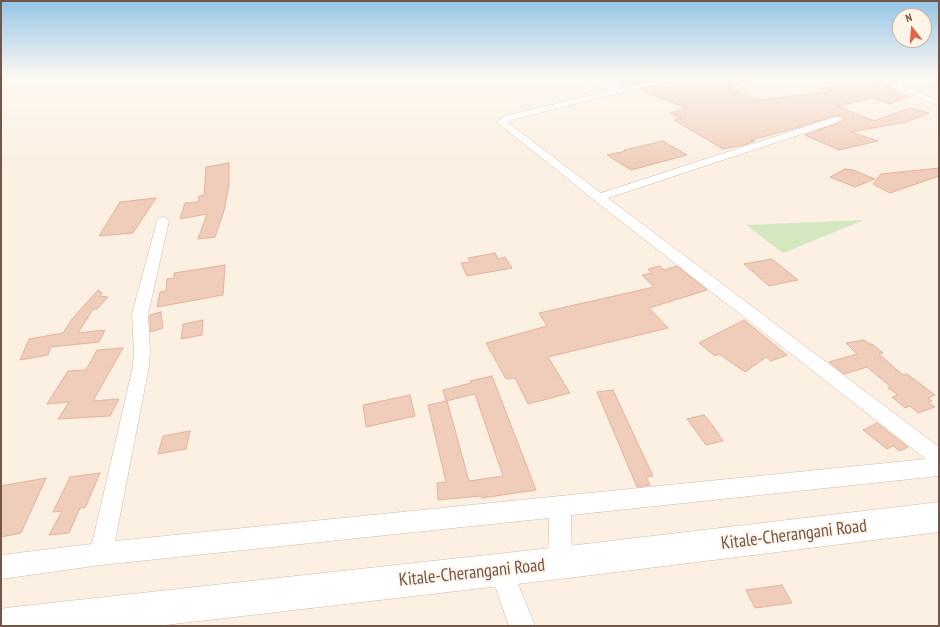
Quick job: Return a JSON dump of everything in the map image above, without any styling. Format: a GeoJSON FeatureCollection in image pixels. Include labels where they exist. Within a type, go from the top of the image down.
{"type":"FeatureCollection","features":[{"type":"Feature","properties":{"kind":"main road","name":"Kitale-Cherangani Road"},"geometry":{"type":"LineString","coordinates":[[5,626],[939,518]]}},
{"type":"Feature","properties":{"kind":"street"},"geometry":{"type":"LineString","coordinates":[[553,107],[508,118],[500,122],[939,458]]}},
{"type":"Feature","properties":{"kind":"street"},"geometry":{"type":"LineString","coordinates":[[598,198],[838,119]]}},
{"type":"Feature","properties":{"kind":"street"},"geometry":{"type":"LineString","coordinates":[[101,554],[141,366],[142,351],[140,314],[163,221]]}},
{"type":"Feature","properties":{"kind":"street"},"geometry":{"type":"LineString","coordinates":[[1,567],[101,554],[939,467]]}},
{"type":"Feature","properties":{"kind":"street"},"geometry":{"type":"LineString","coordinates":[[560,506],[560,563]]}},
{"type":"Feature","properties":{"kind":"street"},"geometry":{"type":"LineString","coordinates":[[501,569],[522,626]]}},
{"type":"Feature","properties":{"kind":"green space"},"geometry":{"type":"Polygon","coordinates":[[[864,220],[783,253],[746,225],[864,220]]]}},
{"type":"Feature","properties":{"kind":"building"},"geometry":{"type":"Polygon","coordinates":[[[684,107],[841,107],[874,121],[910,108],[929,113],[906,122],[851,132],[878,141],[839,150],[805,135],[841,122],[843,118],[841,116],[835,116],[751,140],[755,141],[744,145],[723,149],[674,120],[681,118],[670,113],[686,108],[684,107]]]}},
{"type":"Feature","properties":{"kind":"building"},"geometry":{"type":"Polygon","coordinates":[[[663,141],[687,155],[631,170],[607,155],[626,151],[624,150],[663,141]]]}},
{"type":"Feature","properties":{"kind":"building"},"geometry":{"type":"Polygon","coordinates":[[[229,163],[229,185],[224,211],[215,237],[198,239],[207,214],[180,219],[185,203],[198,202],[199,196],[204,195],[206,167],[229,163]]]}},
{"type":"Feature","properties":{"kind":"building"},"geometry":{"type":"Polygon","coordinates":[[[939,168],[939,176],[890,193],[873,184],[881,174],[939,168]]]}},
{"type":"Feature","properties":{"kind":"building"},"geometry":{"type":"Polygon","coordinates":[[[845,169],[853,170],[875,179],[855,187],[830,177],[845,169]]]}},
{"type":"Feature","properties":{"kind":"building"},"geometry":{"type":"Polygon","coordinates":[[[156,198],[133,233],[99,236],[120,202],[156,198]]]}},
{"type":"Feature","properties":{"kind":"building"},"geometry":{"type":"Polygon","coordinates":[[[495,253],[498,259],[505,257],[512,268],[467,276],[461,263],[470,262],[468,258],[495,253]]]}},
{"type":"Feature","properties":{"kind":"building"},"geometry":{"type":"Polygon","coordinates":[[[772,259],[798,280],[769,286],[744,264],[772,259]]]}},
{"type":"Feature","properties":{"kind":"building"},"geometry":{"type":"Polygon","coordinates":[[[225,265],[223,295],[157,307],[160,292],[166,291],[167,279],[174,278],[174,273],[225,265]]]}},
{"type":"Feature","properties":{"kind":"building"},"geometry":{"type":"Polygon","coordinates":[[[660,266],[664,270],[677,266],[707,290],[649,308],[668,328],[548,357],[570,393],[528,404],[515,378],[506,379],[486,343],[547,326],[539,313],[654,287],[642,275],[652,273],[648,269],[660,266]]]}},
{"type":"Feature","properties":{"kind":"building"},"geometry":{"type":"Polygon","coordinates":[[[98,290],[102,293],[100,296],[108,297],[97,309],[93,309],[78,333],[105,330],[99,342],[51,347],[48,355],[20,360],[29,339],[63,333],[72,319],[98,290]]]}},
{"type":"Feature","properties":{"kind":"building"},"geometry":{"type":"Polygon","coordinates":[[[161,312],[163,328],[150,332],[150,315],[161,312]]]}},
{"type":"Feature","properties":{"kind":"building"},"geometry":{"type":"Polygon","coordinates":[[[203,320],[202,335],[181,339],[183,324],[203,320]]]}},
{"type":"Feature","properties":{"kind":"building"},"geometry":{"type":"Polygon","coordinates":[[[744,320],[787,355],[771,361],[766,357],[745,372],[719,354],[715,356],[699,343],[744,320]]]}},
{"type":"Feature","properties":{"kind":"building"},"geometry":{"type":"Polygon","coordinates":[[[864,340],[869,344],[872,344],[883,353],[879,354],[903,375],[907,374],[935,395],[928,398],[932,401],[928,402],[935,407],[918,413],[910,406],[905,408],[892,397],[898,395],[888,388],[891,387],[867,367],[844,374],[829,362],[857,354],[846,343],[864,340]]]}},
{"type":"Feature","properties":{"kind":"building"},"geometry":{"type":"Polygon","coordinates":[[[123,348],[93,401],[119,399],[110,416],[58,419],[69,402],[47,404],[68,371],[86,370],[97,350],[123,348]]]}},
{"type":"Feature","properties":{"kind":"building"},"geometry":{"type":"Polygon","coordinates":[[[492,376],[536,490],[482,498],[481,496],[438,500],[437,483],[446,482],[428,405],[447,401],[469,481],[503,476],[475,394],[446,401],[443,390],[471,383],[470,381],[492,376]]]}},
{"type":"Feature","properties":{"kind":"building"},"geometry":{"type":"Polygon","coordinates":[[[613,390],[653,476],[646,477],[650,485],[637,487],[597,392],[613,390]]]}},
{"type":"Feature","properties":{"kind":"building"},"geometry":{"type":"Polygon","coordinates":[[[410,395],[415,416],[366,427],[363,405],[410,395]]]}},
{"type":"Feature","properties":{"kind":"building"},"geometry":{"type":"Polygon","coordinates":[[[704,415],[723,441],[706,445],[687,419],[704,415]]]}},
{"type":"Feature","properties":{"kind":"building"},"geometry":{"type":"Polygon","coordinates":[[[877,423],[908,447],[900,451],[893,446],[887,449],[863,430],[877,423]]]}},
{"type":"Feature","properties":{"kind":"building"},"geometry":{"type":"Polygon","coordinates":[[[190,431],[186,449],[158,454],[163,436],[190,431]]]}},
{"type":"Feature","properties":{"kind":"building"},"geometry":{"type":"Polygon","coordinates":[[[100,473],[85,508],[80,508],[69,533],[49,535],[62,511],[53,512],[70,477],[100,473]]]}},
{"type":"Feature","properties":{"kind":"building"},"geometry":{"type":"Polygon","coordinates":[[[46,478],[21,533],[1,537],[1,486],[46,478]]]}},
{"type":"Feature","properties":{"kind":"building"},"geometry":{"type":"Polygon","coordinates":[[[782,585],[792,603],[755,608],[746,590],[782,585]]]}}]}
